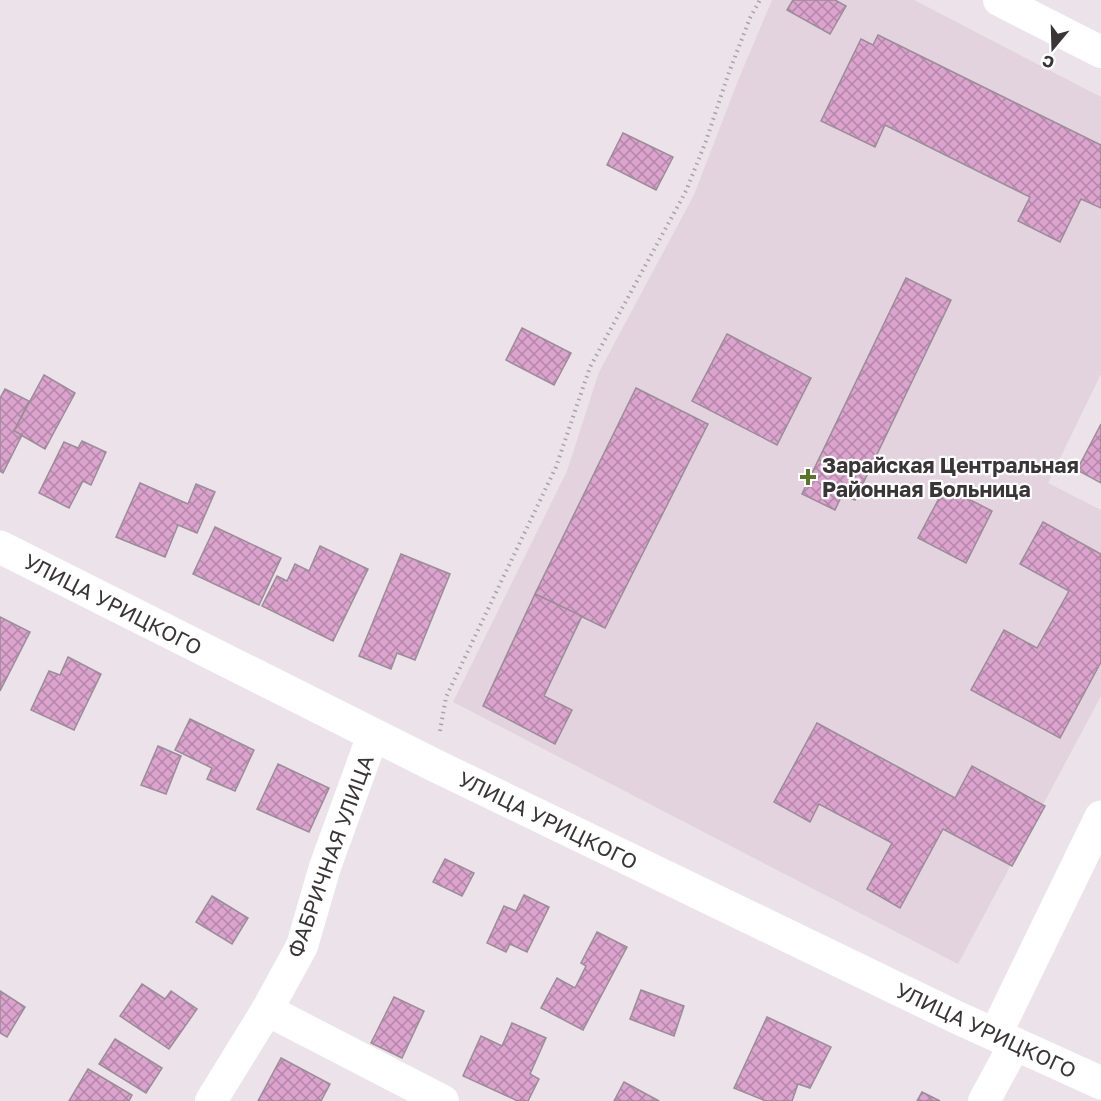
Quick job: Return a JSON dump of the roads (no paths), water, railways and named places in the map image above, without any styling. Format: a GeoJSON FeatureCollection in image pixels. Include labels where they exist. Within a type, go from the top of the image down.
{"type":"FeatureCollection","features":[{"type":"Feature","properties":{"kind":"main road","name":"УЛИЦА УРИЦКОГО"},"geometry":{"type":"LineString","coordinates":[[0,547],[434,765],[956,1017],[1101,1083]]}},
{"type":"Feature","properties":{"kind":"main road"},"geometry":{"type":"LineString","coordinates":[[1005,1039],[1101,817]]}},
{"type":"Feature","properties":{"kind":"street"},"geometry":{"type":"LineString","coordinates":[[999,0],[1101,52]]}},
{"type":"Feature","properties":{"kind":"street","name":"ФАБРИЧНАЯ УЛИЦА"},"geometry":{"type":"LineString","coordinates":[[211,1101],[267,1010],[302,946],[325,867],[373,735]]}},
{"type":"Feature","properties":{"kind":"street"},"geometry":{"type":"LineString","coordinates":[[267,1010],[442,1101]]}},
{"type":"Feature","properties":{"kind":"street"},"geometry":{"type":"LineString","coordinates":[[984,1101],[1005,1039]]}},
{"type":"Feature","properties":{"kind":"place","name":"Зарайская Центральная Районная Больница"},"geometry":{"type":"Point","coordinates":[808,477]}}]}
